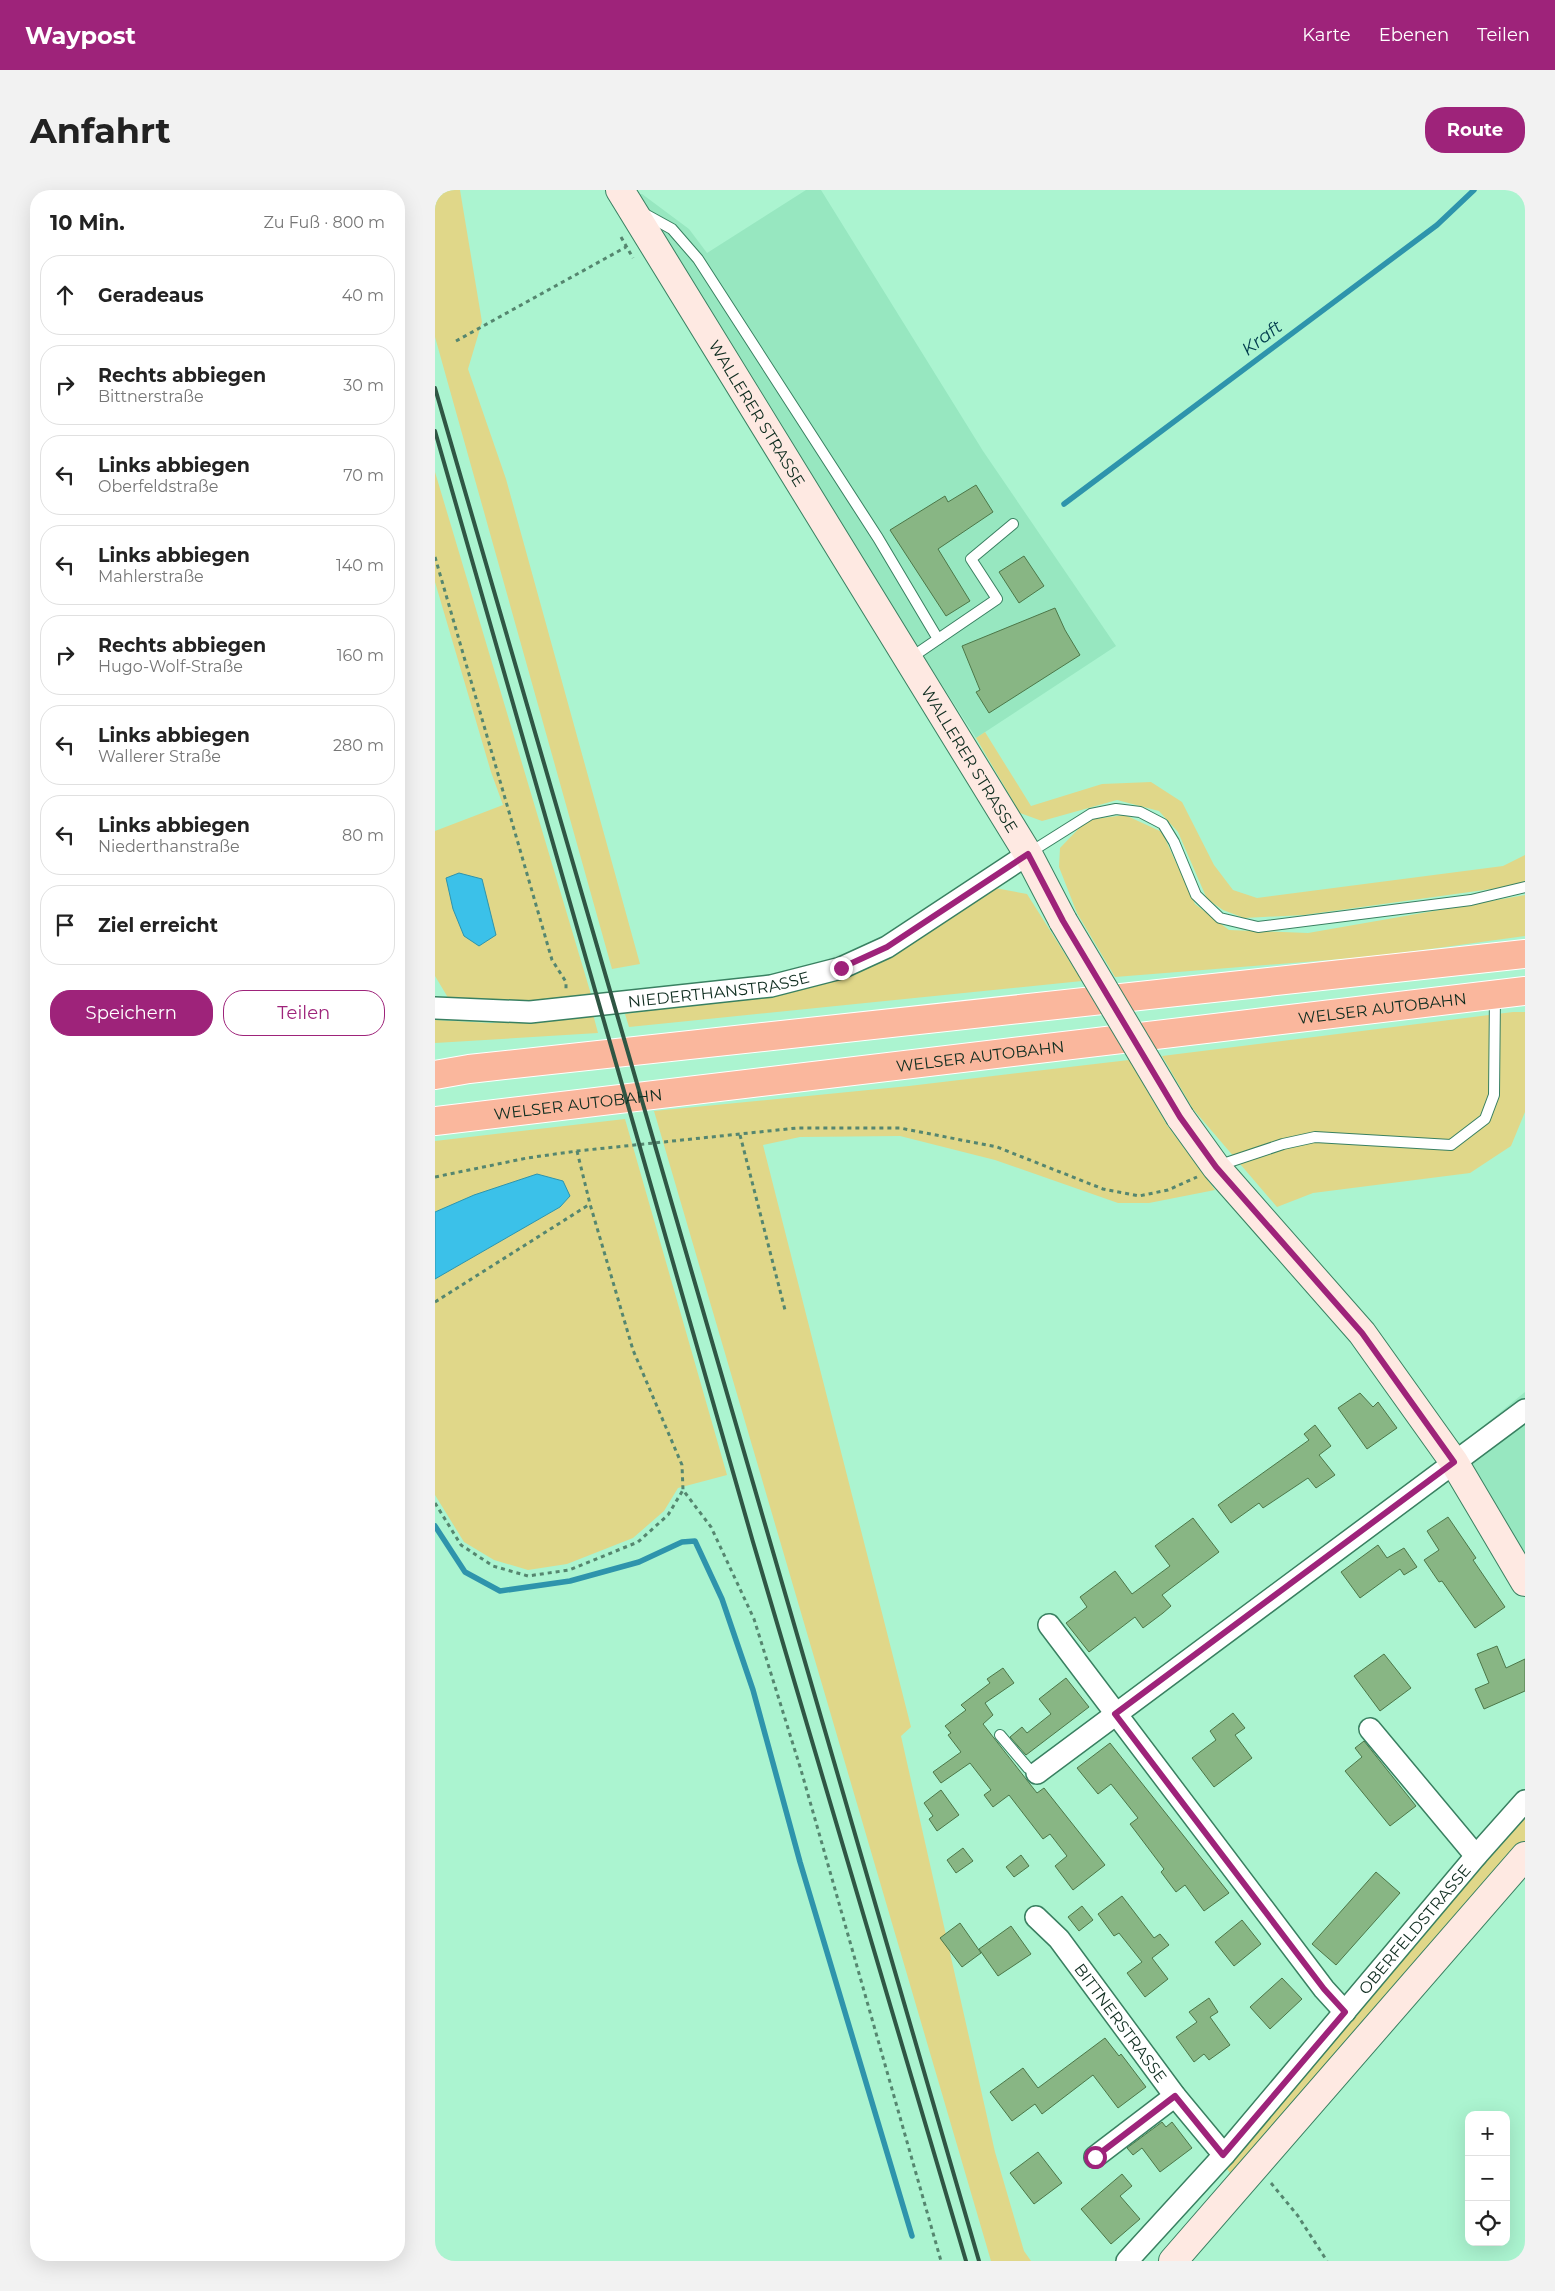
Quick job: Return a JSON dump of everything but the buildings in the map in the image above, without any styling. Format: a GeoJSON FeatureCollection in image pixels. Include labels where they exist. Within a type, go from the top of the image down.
{"type":"FeatureCollection","features":[{"type":"Feature","properties":{"kind":"highway"},"geometry":{"type":"LineString","coordinates":[[435,1075],[469,1069],[1525,954]]}},
{"type":"Feature","properties":{"kind":"highway","name":"WELSER AUTOBAHN"},"geometry":{"type":"LineString","coordinates":[[435,1121],[1525,991]]}},
{"type":"Feature","properties":{"kind":"highway"},"geometry":{"type":"LineString","coordinates":[[435,1068],[469,1069]]}},
{"type":"Feature","properties":{"kind":"street","name":"WALLERER STRASSE"},"geometry":{"type":"LineString","coordinates":[[623,197],[1028,854],[1063,921],[1180,1117],[1216,1167],[1362,1333],[1454,1462],[1525,1582]]}},
{"type":"Feature","properties":{"kind":"street","name":"NIEDERTHANSTRASSE"},"geometry":{"type":"LineString","coordinates":[[435,1008],[529,1012],[771,986],[841,968],[887,947],[1028,854]]}},
{"type":"Feature","properties":{"kind":"street"},"geometry":{"type":"LineString","coordinates":[[1037,1773],[1454,1462],[1523,1417]]}},
{"type":"Feature","properties":{"kind":"street"},"geometry":{"type":"LineString","coordinates":[[1049,1625],[1324,1989],[1345,2012]]}},
{"type":"Feature","properties":{"kind":"street"},"geometry":{"type":"LineString","coordinates":[[1370,1729],[1476,1856]]}},
{"type":"Feature","properties":{"kind":"street","name":"OBERFELDSTRASSE"},"geometry":{"type":"LineString","coordinates":[[1127,2261],[1223,2155],[1476,1856],[1525,1801]]}},
{"type":"Feature","properties":{"kind":"street"},"geometry":{"type":"LineString","coordinates":[[1173,2261],[1525,1856]]}},
{"type":"Feature","properties":{"kind":"street","name":"BITTNERSTRASSE"},"geometry":{"type":"LineString","coordinates":[[1036,1916],[1059,1939],[1175,2096],[1223,2155]]}},
{"type":"Feature","properties":{"kind":"street"},"geometry":{"type":"LineString","coordinates":[[1095,2157],[1175,2096]]}},
{"type":"Feature","properties":{"kind":"lane"},"geometry":{"type":"LineString","coordinates":[[623,197],[672,229],[698,259],[878,538],[939,640]]}},
{"type":"Feature","properties":{"kind":"lane"},"geometry":{"type":"LineString","coordinates":[[908,660],[997,599],[971,560],[1013,524]]}},
{"type":"Feature","properties":{"kind":"lane"},"geometry":{"type":"LineString","coordinates":[[1028,854],[1091,814],[1116,809],[1140,812],[1163,824],[1174,842],[1196,895],[1220,918],[1258,928],[1471,900],[1525,887]]}},
{"type":"Feature","properties":{"kind":"lane"},"geometry":{"type":"LineString","coordinates":[[1216,1167],[1283,1144],[1315,1138],[1451,1145],[1485,1119],[1494,1094],[1495,996]]}},
{"type":"Feature","properties":{"kind":"lane"},"geometry":{"type":"LineString","coordinates":[[1000,1735],[1028,1768],[1037,1773]]}},
{"type":"Feature","properties":{"kind":"path"},"geometry":{"type":"LineString","coordinates":[[456,340],[647,236]]}},
{"type":"Feature","properties":{"kind":"path"},"geometry":{"type":"LineString","coordinates":[[435,557],[552,960],[566,982]]}},
{"type":"Feature","properties":{"kind":"path"},"geometry":{"type":"LineString","coordinates":[[435,1176],[577,1151],[797,1128],[900,1128],[997,1147],[1103,1189],[1139,1196],[1168,1190],[1216,1167]]}},
{"type":"Feature","properties":{"kind":"path"},"geometry":{"type":"LineString","coordinates":[[740,1135],[785,1310]]}},
{"type":"Feature","properties":{"kind":"path"},"geometry":{"type":"LineString","coordinates":[[435,1503],[461,1545],[493,1566],[528,1576],[569,1570],[638,1542],[668,1515],[683,1490],[682,1465],[633,1350],[590,1204],[577,1151]]}},
{"type":"Feature","properties":{"kind":"path"},"geometry":{"type":"LineString","coordinates":[[435,1302],[590,1204]]}},
{"type":"Feature","properties":{"kind":"path"},"geometry":{"type":"LineString","coordinates":[[683,1490],[711,1527],[754,1619],[806,1789],[941,2261]]}},
{"type":"Feature","properties":{"kind":"path"},"geometry":{"type":"LineString","coordinates":[[1267,2178],[1298,2216],[1327,2261]]}},
{"type":"Feature","properties":{"kind":"shaded area"},"geometry":{"type":"Polygon","coordinates":[[[435,190],[460,190],[482,322],[468,369],[506,479],[640,964],[612,969],[435,337],[435,190]]]}},
{"type":"Feature","properties":{"kind":"shaded area"},"geometry":{"type":"Polygon","coordinates":[[[806,190],[821,190],[983,451],[1116,646],[976,738],[627,194],[642,194],[689,229],[707,253],[806,190]]]}},
{"type":"Feature","properties":{"kind":"shaded area"},"geometry":{"type":"Polygon","coordinates":[[[435,472],[593,1001],[450,1001],[435,976],[435,831],[503,805],[491,772],[435,582],[435,472]]]}},
{"type":"Feature","properties":{"kind":"shaded area"},"geometry":{"type":"Polygon","coordinates":[[[985,732],[1031,806],[1102,784],[1151,782],[1182,802],[1214,865],[1233,890],[1257,898],[1503,866],[1525,855],[1525,881],[1513,886],[1304,915],[1244,918],[1223,910],[1207,899],[1178,832],[1159,811],[1117,800],[1042,821],[1020,813],[976,738],[985,732]]]}},
{"type":"Feature","properties":{"kind":"shaded area"},"geometry":{"type":"Polygon","coordinates":[[[1125,815],[1162,832],[1195,904],[1229,930],[1308,933],[1525,895],[1525,936],[1379,956],[1115,977],[1077,913],[1059,867],[1060,848],[1087,820],[1125,815]]]}},
{"type":"Feature","properties":{"kind":"shaded area"},"geometry":{"type":"Polygon","coordinates":[[[995,888],[1027,894],[1082,981],[629,1027],[625,1014],[787,992],[995,888]]]}},
{"type":"Feature","properties":{"kind":"shaded area"},"geometry":{"type":"Polygon","coordinates":[[[1525,1012],[1525,1112],[1511,1146],[1470,1173],[1313,1193],[1277,1207],[1193,1109],[1162,1056],[1525,1012]]]}},
{"type":"Feature","properties":{"kind":"shaded area"},"geometry":{"type":"Polygon","coordinates":[[[593,1014],[598,1033],[435,1043],[435,1020],[491,1023],[593,1014]]]}},
{"type":"Feature","properties":{"kind":"shaded area"},"geometry":{"type":"Polygon","coordinates":[[[1129,1060],[1167,1125],[1215,1190],[1149,1203],[1118,1203],[995,1160],[900,1136],[800,1137],[763,1145],[911,1727],[901,1736],[995,2152],[1024,2251],[1031,2261],[991,2261],[654,1111],[909,1086],[1129,1060]]]}},
{"type":"Feature","properties":{"kind":"shaded area"},"geometry":{"type":"Polygon","coordinates":[[[625,1119],[727,1475],[678,1488],[664,1511],[633,1538],[567,1564],[528,1570],[494,1560],[464,1542],[435,1495],[435,1279],[560,1207],[474,1195],[435,1212],[435,1141],[625,1119]]]}},
{"type":"Feature","properties":{"kind":"shaded area"},"geometry":{"type":"Polygon","coordinates":[[[1525,1392],[1525,1555],[1458,1444],[1471,1436],[1525,1392]]]}},
{"type":"Feature","properties":{"kind":"shaded area"},"geometry":{"type":"Polygon","coordinates":[[[1525,1812],[1525,1844],[1235,2179],[1227,2169],[1400,1949],[1525,1812]]]}},
{"type":"Feature","properties":{"kind":"water"},"geometry":{"type":"Polygon","coordinates":[[[459,873],[482,879],[496,935],[479,946],[464,936],[453,909],[446,878],[459,873]]]}},
{"type":"Feature","properties":{"kind":"water"},"geometry":{"type":"Polygon","coordinates":[[[537,1174],[563,1181],[570,1196],[560,1207],[435,1279],[435,1212],[474,1195],[537,1174]]]}},
{"type":"Feature","properties":{"kind":"waterway","name":"Kraft"},"geometry":{"type":"LineString","coordinates":[[1064,504],[1437,225],[1474,190]]}},
{"type":"Feature","properties":{"kind":"waterway"},"geometry":{"type":"LineString","coordinates":[[435,1526],[465,1572],[500,1591],[570,1581],[639,1562],[682,1542],[695,1541],[722,1599],[753,1690],[800,1862],[912,2236]]}},
{"type":"Feature","properties":{"kind":"railway"},"geometry":{"type":"LineString","coordinates":[[435,388],[979,2261]]}},
{"type":"Feature","properties":{"kind":"railway"},"geometry":{"type":"LineString","coordinates":[[435,431],[753,1542],[966,2261]]}},
{"type":"Feature","properties":{"kind":"route"},"geometry":{"type":"LineString","coordinates":[[841,968],[887,947],[1028,854],[1063,921],[1180,1117],[1216,1167],[1362,1333],[1454,1462],[1115,1714],[1324,1989],[1345,2012],[1223,2155],[1175,2096],[1095,2157]]}}]}
